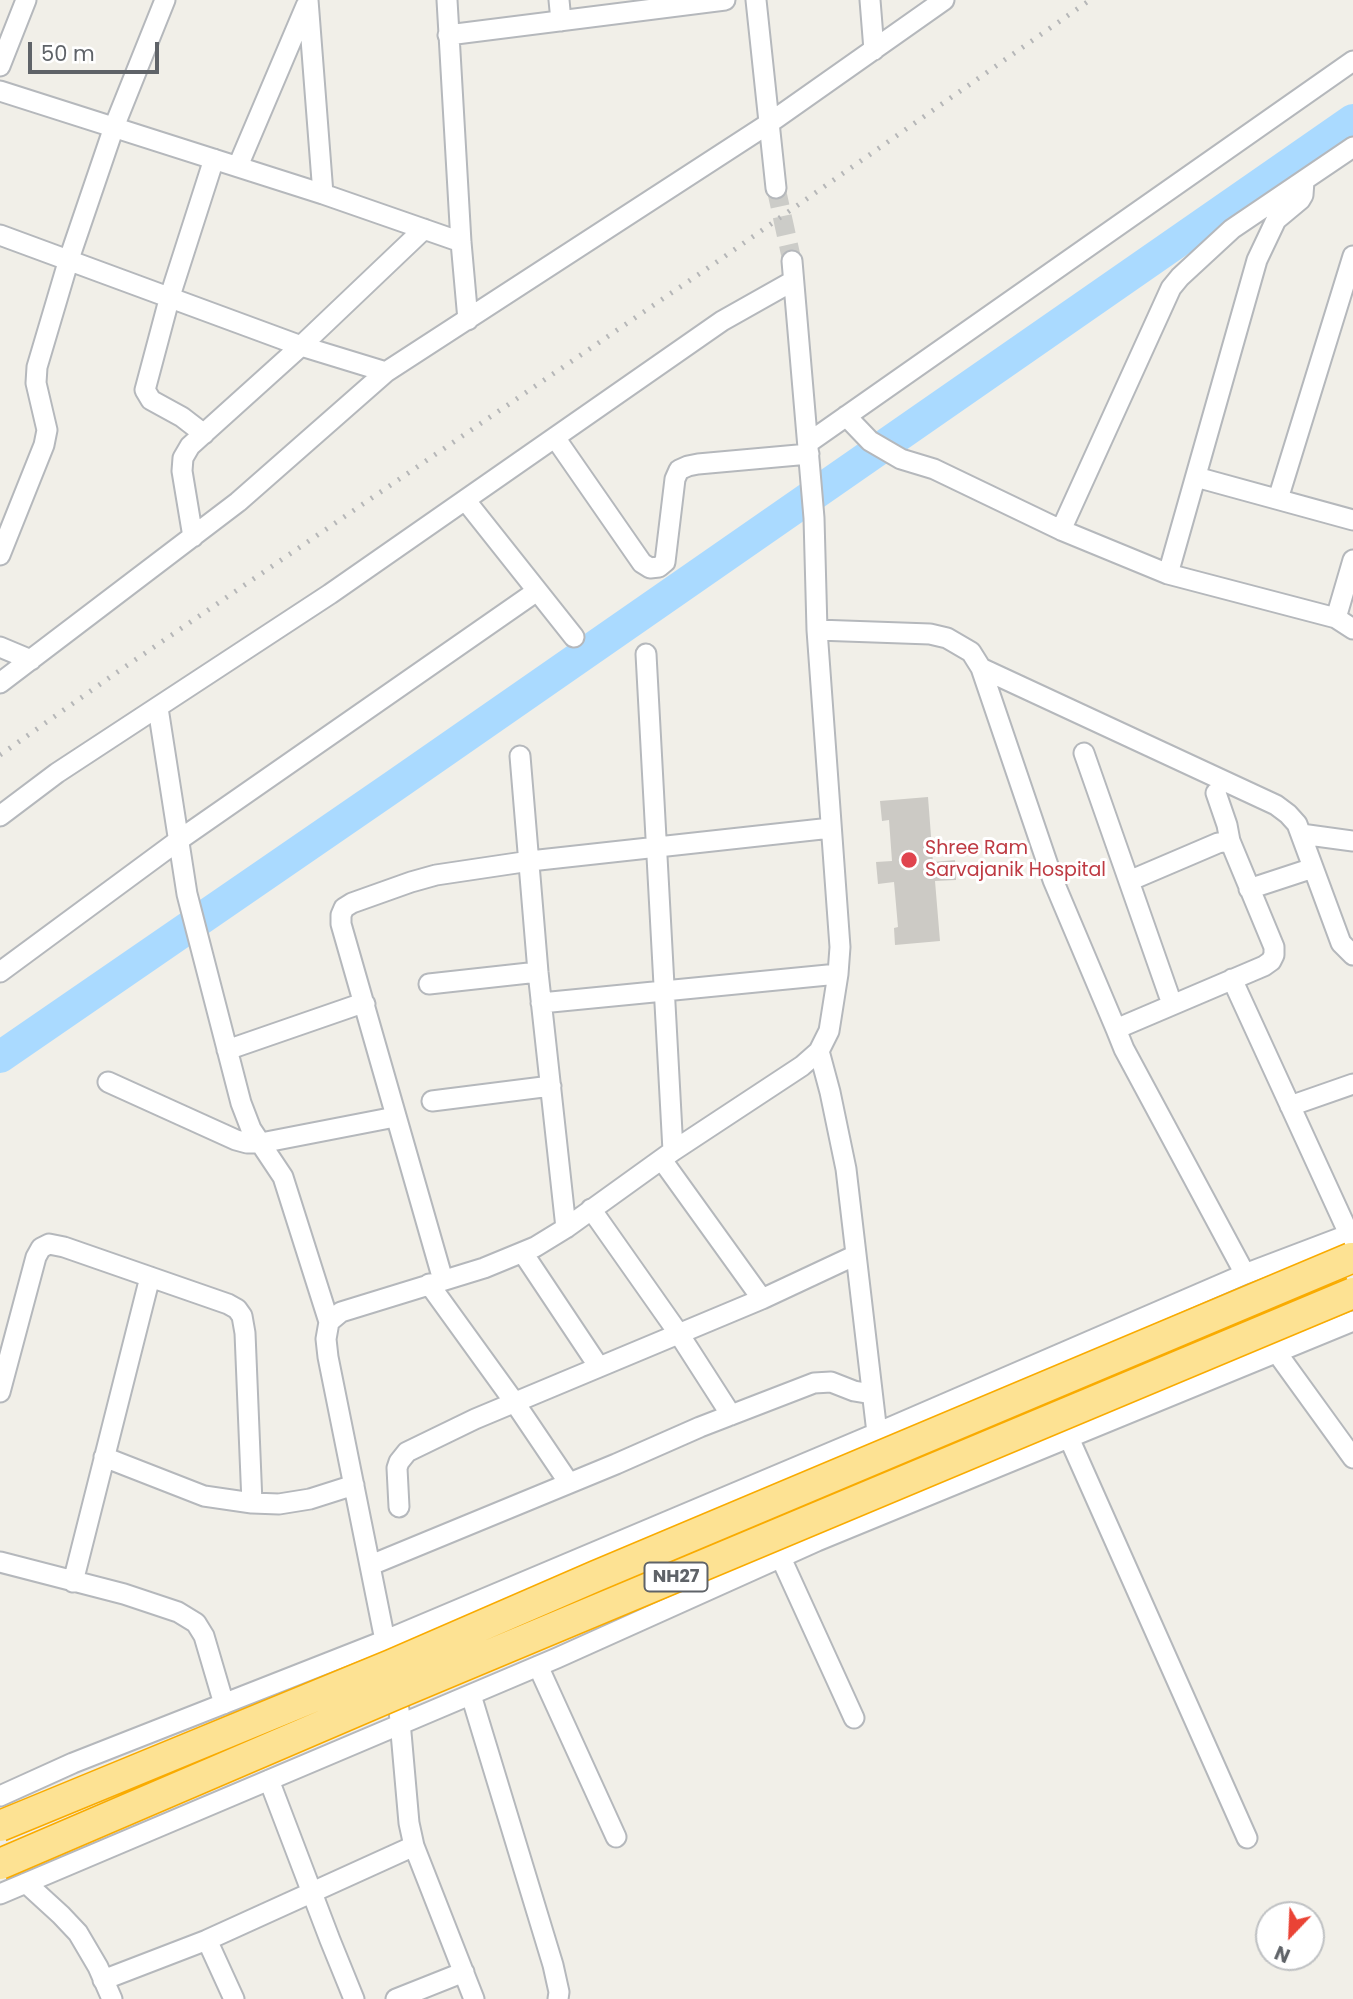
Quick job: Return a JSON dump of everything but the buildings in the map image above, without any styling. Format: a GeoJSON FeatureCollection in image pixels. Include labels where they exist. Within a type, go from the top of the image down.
{"type":"FeatureCollection","features":[{"type":"Feature","properties":{"kind":"highway","name":"NH27"},"geometry":{"type":"LineString","coordinates":[[0,1826],[391,1665],[1084,1370],[1351,1242]]}},
{"type":"Feature","properties":{"kind":"highway","name":"NH27"},"geometry":{"type":"LineString","coordinates":[[0,1864],[396,1694],[1353,1293]]}},
{"type":"Feature","properties":{"kind":"street"},"geometry":{"type":"LineString","coordinates":[[0,66],[26,0]]}},
{"type":"Feature","properties":{"kind":"street"},"geometry":{"type":"LineString","coordinates":[[0,555],[44,444],[47,430],[36,383],[37,367],[69,259],[114,127],[165,0]]}},
{"type":"Feature","properties":{"kind":"street"},"geometry":{"type":"LineString","coordinates":[[447,0],[447,35],[468,320]]}},
{"type":"Feature","properties":{"kind":"street"},"geometry":{"type":"LineString","coordinates":[[559,0],[561,21]]}},
{"type":"Feature","properties":{"kind":"street"},"geometry":{"type":"LineString","coordinates":[[447,35],[561,21],[636,6],[724,0]]}},
{"type":"Feature","properties":{"kind":"street"},"geometry":{"type":"LineString","coordinates":[[756,0],[776,188]]}},
{"type":"Feature","properties":{"kind":"street"},"geometry":{"type":"LineString","coordinates":[[870,0],[874,50]]}},
{"type":"Feature","properties":{"kind":"street"},"geometry":{"type":"LineString","coordinates":[[0,683],[238,502],[386,372],[768,124],[944,0]]}},
{"type":"Feature","properties":{"kind":"street"},"geometry":{"type":"LineString","coordinates":[[238,166],[308,1]]}},
{"type":"Feature","properties":{"kind":"street"},"geometry":{"type":"LineString","coordinates":[[308,1],[323,194]]}},
{"type":"Feature","properties":{"kind":"street"},"geometry":{"type":"LineString","coordinates":[[556,439],[642,563],[650,568],[659,567],[665,562],[676,479],[680,470],[698,464],[808,448],[846,416],[1353,61]]}},
{"type":"Feature","properties":{"kind":"street"},"geometry":{"type":"LineString","coordinates":[[0,91],[238,166],[461,242]]}},
{"type":"Feature","properties":{"kind":"street"},"geometry":{"type":"LineString","coordinates":[[1061,530],[1171,288],[1233,229],[1353,147]]}},
{"type":"Feature","properties":{"kind":"street"},"geometry":{"type":"LineString","coordinates":[[204,434],[182,417],[151,400],[145,390],[170,296],[214,159]]}},
{"type":"Feature","properties":{"kind":"street"},"geometry":{"type":"LineString","coordinates":[[1168,574],[1260,252],[1276,220],[1300,200],[1304,181]]}},
{"type":"Feature","properties":{"kind":"street"},"geometry":{"type":"LineString","coordinates":[[193,537],[182,471],[183,458],[190,446],[301,346],[424,229]]}},
{"type":"Feature","properties":{"kind":"street"},"geometry":{"type":"LineString","coordinates":[[0,235],[301,346],[386,372]]}},
{"type":"Feature","properties":{"kind":"street"},"geometry":{"type":"LineString","coordinates":[[1278,499],[1353,256]]}},
{"type":"Feature","properties":{"kind":"street"},"geometry":{"type":"LineString","coordinates":[[329,1322],[341,1312],[484,1268],[523,1253],[566,1228],[802,1066],[819,1051],[829,1031],[840,947],[817,629],[814,517],[792,261]]}},
{"type":"Feature","properties":{"kind":"street"},"geometry":{"type":"LineString","coordinates":[[0,816],[57,773],[310,608],[722,321],[793,281]]}},
{"type":"Feature","properties":{"kind":"street"},"geometry":{"type":"LineString","coordinates":[[846,416],[870,441],[901,459],[934,469],[1061,530],[1168,574],[1336,618],[1353,629]]}},
{"type":"Feature","properties":{"kind":"street"},"geometry":{"type":"LineString","coordinates":[[1196,477],[1353,520]]}},
{"type":"Feature","properties":{"kind":"street"},"geometry":{"type":"LineString","coordinates":[[466,501],[574,637]]}},
{"type":"Feature","properties":{"kind":"street"},"geometry":{"type":"LineString","coordinates":[[1336,618],[1353,560]]}},
{"type":"Feature","properties":{"kind":"street"},"geometry":{"type":"LineString","coordinates":[[0,972],[179,840],[537,591]]}},
{"type":"Feature","properties":{"kind":"street"},"geometry":{"type":"LineString","coordinates":[[817,629],[930,634],[947,638],[971,652],[981,668],[1053,880],[1124,1049],[1245,1274]]}},
{"type":"Feature","properties":{"kind":"street"},"geometry":{"type":"LineString","coordinates":[[0,647],[32,660]]}},
{"type":"Feature","properties":{"kind":"street"},"geometry":{"type":"LineString","coordinates":[[646,654],[665,990],[668,1156],[762,1299]]}},
{"type":"Feature","properties":{"kind":"street"},"geometry":{"type":"LineString","coordinates":[[981,668],[1276,805],[1288,814],[1297,824],[1341,943],[1353,955]]}},
{"type":"Feature","properties":{"kind":"street"},"geometry":{"type":"LineString","coordinates":[[158,708],[190,907],[245,1118],[283,1177],[329,1322],[326,1339],[328,1357],[399,1710],[409,1823],[414,1846],[474,1999]]}},
{"type":"Feature","properties":{"kind":"street"},"geometry":{"type":"LineString","coordinates":[[1084,753],[1172,1004]]}},
{"type":"Feature","properties":{"kind":"street"},"geometry":{"type":"LineString","coordinates":[[520,756],[541,1003],[566,1228]]}},
{"type":"Feature","properties":{"kind":"street"},"geometry":{"type":"LineString","coordinates":[[1116,1029],[1264,965],[1271,961],[1274,955],[1274,947],[1230,841],[1216,793]]}},
{"type":"Feature","properties":{"kind":"street"},"geometry":{"type":"LineString","coordinates":[[569,1483],[436,1282],[395,1117],[341,924],[341,915],[344,908],[352,904],[411,881],[436,876],[530,861],[831,828]]}},
{"type":"Feature","properties":{"kind":"street"},"geometry":{"type":"LineString","coordinates":[[1301,834],[1353,841]]}},
{"type":"Feature","properties":{"kind":"street"},"geometry":{"type":"LineString","coordinates":[[1129,881],[1218,843],[1230,841]]}},
{"type":"Feature","properties":{"kind":"street"},"geometry":{"type":"LineString","coordinates":[[1249,889],[1313,868]]}},
{"type":"Feature","properties":{"kind":"street"},"geometry":{"type":"LineString","coordinates":[[429,984],[538,972]]}},
{"type":"Feature","properties":{"kind":"street"},"geometry":{"type":"LineString","coordinates":[[541,1003],[838,974]]}},
{"type":"Feature","properties":{"kind":"street"},"geometry":{"type":"LineString","coordinates":[[0,1796],[73,1763],[386,1640],[1245,1274],[1351,1242],[1232,979]]}},
{"type":"Feature","properties":{"kind":"street"},"geometry":{"type":"LineString","coordinates":[[227,1050],[365,1004]]}},
{"type":"Feature","properties":{"kind":"street"},"geometry":{"type":"LineString","coordinates":[[819,1051],[846,1168],[877,1433]]}},
{"type":"Feature","properties":{"kind":"street"},"geometry":{"type":"LineString","coordinates":[[108,1082],[247,1143],[261,1143],[395,1117]]}},
{"type":"Feature","properties":{"kind":"street"},"geometry":{"type":"LineString","coordinates":[[1290,1107],[1353,1084]]}},
{"type":"Feature","properties":{"kind":"street"},"geometry":{"type":"LineString","coordinates":[[432,1101],[551,1086]]}},
{"type":"Feature","properties":{"kind":"street"},"geometry":{"type":"LineString","coordinates":[[591,1209],[731,1415]]}},
{"type":"Feature","properties":{"kind":"street"},"geometry":{"type":"LineString","coordinates":[[0,1392],[36,1257],[41,1248],[49,1244],[228,1304],[242,1316],[245,1333],[252,1503]]}},
{"type":"Feature","properties":{"kind":"street"},"geometry":{"type":"LineString","coordinates":[[523,1253],[599,1367]]}},
{"type":"Feature","properties":{"kind":"street"},"geometry":{"type":"LineString","coordinates":[[399,1507],[397,1474],[403,1456],[475,1419],[679,1335],[856,1255]]}},
{"type":"Feature","properties":{"kind":"street"},"geometry":{"type":"LineString","coordinates":[[73,1581],[150,1277]]}},
{"type":"Feature","properties":{"kind":"street"},"geometry":{"type":"LineString","coordinates":[[0,1894],[471,1695],[781,1558],[1353,1321]]}},
{"type":"Feature","properties":{"kind":"street"},"geometry":{"type":"LineString","coordinates":[[1277,1353],[1353,1458]]}},
{"type":"Feature","properties":{"kind":"street"},"geometry":{"type":"LineString","coordinates":[[371,1565],[814,1383],[831,1382],[854,1391],[872,1394]]}},
{"type":"Feature","properties":{"kind":"street"},"geometry":{"type":"LineString","coordinates":[[1069,1438],[1247,1838]]}},
{"type":"Feature","properties":{"kind":"street"},"geometry":{"type":"LineString","coordinates":[[104,1457],[204,1496],[252,1503],[279,1504],[310,1499],[354,1485]]}},
{"type":"Feature","properties":{"kind":"street"},"geometry":{"type":"LineString","coordinates":[[781,1558],[854,1718]]}},
{"type":"Feature","properties":{"kind":"street"},"geometry":{"type":"LineString","coordinates":[[0,1562],[124,1594],[178,1612],[196,1623],[204,1636],[224,1704]]}},
{"type":"Feature","properties":{"kind":"street"},"geometry":{"type":"LineString","coordinates":[[538,1666],[616,1838]]}},
{"type":"Feature","properties":{"kind":"street"},"geometry":{"type":"LineString","coordinates":[[471,1695],[553,1965],[558,1999]]}},
{"type":"Feature","properties":{"kind":"street"},"geometry":{"type":"LineString","coordinates":[[269,1780],[354,1999]]}},
{"type":"Feature","properties":{"kind":"street"},"geometry":{"type":"LineString","coordinates":[[103,1980],[208,1940],[414,1846]]}},
{"type":"Feature","properties":{"kind":"street"},"geometry":{"type":"LineString","coordinates":[[26,1883],[78,1933],[112,1999]]}},
{"type":"Feature","properties":{"kind":"street"},"geometry":{"type":"LineString","coordinates":[[208,1940],[234,1999]]}},
{"type":"Feature","properties":{"kind":"street"},"geometry":{"type":"LineString","coordinates":[[396,1999],[464,1972]]}},
{"type":"Feature","properties":{"kind":"waterway"},"geometry":{"type":"LineString","coordinates":[[0,1057],[1353,120]]}},
{"type":"Feature","properties":{"kind":"tunnel"},"geometry":{"type":"LineString","coordinates":[[776,188],[792,261]]}},
{"type":"Feature","properties":{"kind":"railway"},"geometry":{"type":"LineString","coordinates":[[0,755],[721,259],[1090,0]]}},
{"type":"Feature","properties":{"kind":"place","name":"Shree Ram Sarvajanik Hospital"},"geometry":{"type":"Point","coordinates":[909,860]}}]}
